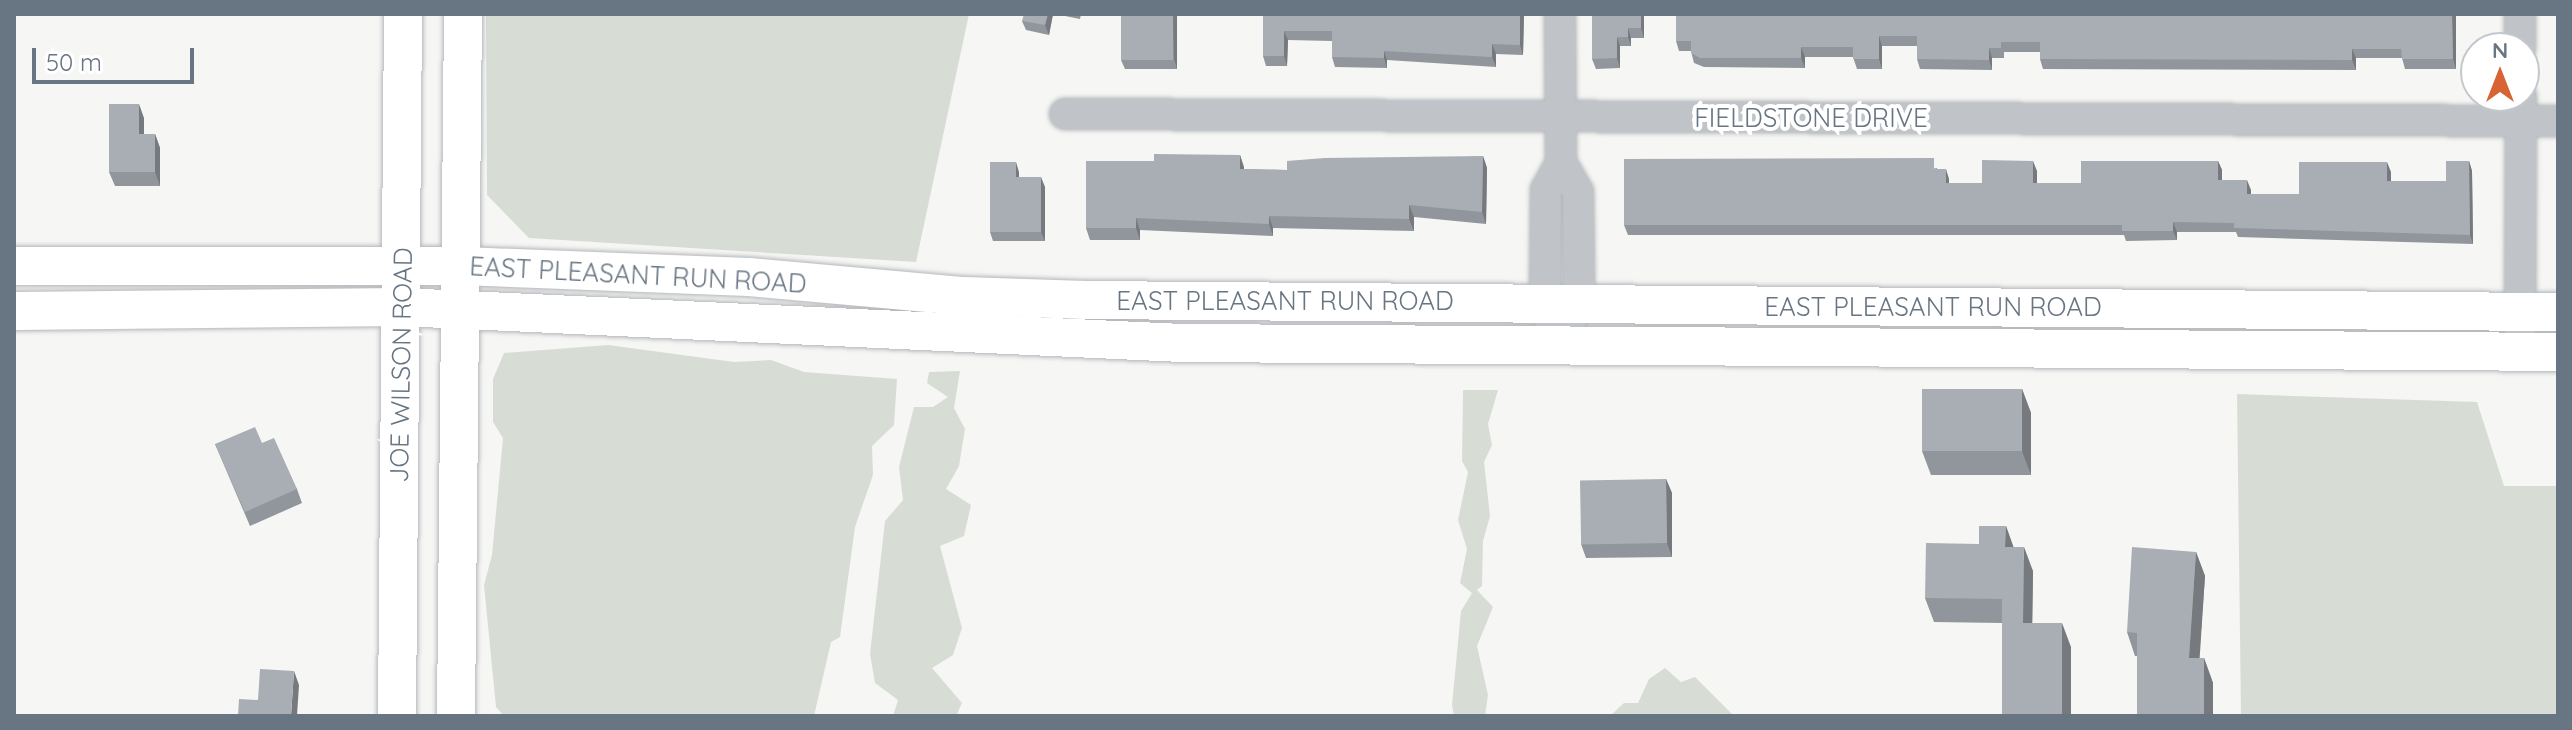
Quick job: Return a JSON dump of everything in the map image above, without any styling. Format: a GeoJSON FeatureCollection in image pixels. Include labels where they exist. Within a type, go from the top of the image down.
{"type":"FeatureCollection","features":[{"type":"Feature","properties":{"kind":"main road","name":"JOE WILSON ROAD"},"geometry":{"type":"LineString","coordinates":[[397,716],[403,14]]}},
{"type":"Feature","properties":{"kind":"main road"},"geometry":{"type":"LineString","coordinates":[[456,716],[463,14]]}},
{"type":"Feature","properties":{"kind":"main road","name":"EAST PLEASANT RUN ROAD"},"geometry":{"type":"LineString","coordinates":[[14,266],[462,266],[749,277],[964,296],[2558,312]]}},
{"type":"Feature","properties":{"kind":"main road","name":"EAST PLEASANT RUN ROAD"},"geometry":{"type":"LineString","coordinates":[[14,311],[401,307],[1182,343],[2558,352]]}},
{"type":"Feature","properties":{"kind":"main road"},"geometry":{"type":"LineString","coordinates":[[2074,308],[2075,350]]}},
{"type":"Feature","properties":{"kind":"street"},"geometry":{"type":"LineString","coordinates":[[1558,344],[1578,192],[1561,163],[1560,14]]}},
{"type":"Feature","properties":{"kind":"street","name":"FIELDSTONE DRIVE"},"geometry":{"type":"LineString","coordinates":[[1065,114],[1560,117],[2460,109]]}},
{"type":"Feature","properties":{"kind":"street"},"geometry":{"type":"LineString","coordinates":[[2520,352],[2522,112]]}},
{"type":"Feature","properties":{"kind":"street","name":"FIELDSTONE DRIVE"},"geometry":{"type":"LineString","coordinates":[[2533,112],[2558,121]]}},
{"type":"Feature","properties":{"kind":"shaded area"},"geometry":{"type":"Polygon","coordinates":[[[486,14],[969,14],[916,262],[529,238],[487,195],[486,14]]]}},
{"type":"Feature","properties":{"kind":"shaded area"},"geometry":{"type":"Polygon","coordinates":[[[608,345],[734,362],[771,360],[804,372],[897,379],[894,425],[872,446],[873,475],[855,527],[840,637],[831,642],[814,716],[504,716],[496,707],[484,585],[492,555],[503,438],[493,422],[493,379],[504,353],[608,345]]]}},
{"type":"Feature","properties":{"kind":"shaded area"},"geometry":{"type":"Polygon","coordinates":[[[960,371],[954,408],[965,429],[959,466],[946,489],[971,505],[964,536],[940,546],[962,628],[953,655],[932,668],[962,703],[956,716],[893,716],[898,700],[875,683],[870,654],[885,521],[903,500],[899,467],[914,407],[933,407],[948,397],[927,383],[929,372],[960,371]]]}},
{"type":"Feature","properties":{"kind":"shaded area"},"geometry":{"type":"Polygon","coordinates":[[[1463,390],[1498,390],[1488,424],[1492,445],[1484,462],[1490,516],[1483,541],[1482,586],[1477,590],[1493,607],[1477,646],[1488,695],[1485,716],[1454,716],[1452,705],[1461,611],[1472,593],[1460,583],[1467,549],[1458,520],[1468,472],[1462,461],[1463,390]]]}},
{"type":"Feature","properties":{"kind":"shaded area"},"geometry":{"type":"Polygon","coordinates":[[[2237,394],[2477,402],[2504,486],[2558,486],[2558,716],[2241,716],[2237,394]]]}},
{"type":"Feature","properties":{"kind":"shaded area"},"geometry":{"type":"Polygon","coordinates":[[[1665,668],[1681,682],[1695,677],[1734,716],[1610,716],[1624,703],[1638,703],[1649,679],[1665,668]]]}},
{"type":"Feature","properties":{"kind":"building"},"geometry":{"type":"Polygon","coordinates":[[[1024,14],[1048,14],[1045,25],[1022,21],[1024,14]]]}},
{"type":"Feature","properties":{"kind":"building"},"geometry":{"type":"Polygon","coordinates":[[[1121,14],[1173,14],[1173,60],[1121,60],[1121,14]]]}},
{"type":"Feature","properties":{"kind":"building"},"geometry":{"type":"Polygon","coordinates":[[[1263,14],[1520,14],[1520,45],[1492,44],[1492,57],[1384,51],[1384,58],[1332,57],[1332,31],[1284,31],[1284,56],[1263,56],[1263,14]]]}},
{"type":"Feature","properties":{"kind":"building"},"geometry":{"type":"Polygon","coordinates":[[[1592,14],[1641,14],[1641,28],[1628,28],[1628,37],[1617,37],[1617,58],[1592,59],[1592,14]]]}},
{"type":"Feature","properties":{"kind":"building"},"geometry":{"type":"Polygon","coordinates":[[[1676,14],[2452,14],[2453,59],[2402,59],[2401,49],[2352,49],[2352,60],[2040,59],[2040,42],[2001,42],[2001,48],[1989,48],[1989,60],[1917,59],[1917,36],[1879,36],[1879,59],[1853,59],[1853,47],[1801,47],[1801,58],[1700,58],[1691,53],[1691,41],[1676,41],[1676,14]]]}},
{"type":"Feature","properties":{"kind":"building"},"geometry":{"type":"Polygon","coordinates":[[[109,104],[139,104],[139,134],[155,134],[155,172],[109,172],[109,104]]]}},
{"type":"Feature","properties":{"kind":"building"},"geometry":{"type":"Polygon","coordinates":[[[1154,154],[1240,155],[1240,169],[1287,170],[1287,161],[1324,158],[1483,156],[1482,212],[1409,205],[1409,219],[1269,216],[1269,224],[1136,218],[1136,228],[1086,228],[1086,161],[1154,161],[1154,154]]]}},
{"type":"Feature","properties":{"kind":"building"},"geometry":{"type":"Polygon","coordinates":[[[1934,158],[1934,169],[1946,169],[1946,183],[1982,183],[1982,160],[2033,161],[2033,183],[2081,183],[2081,161],[2218,161],[2218,180],[2247,180],[2247,194],[2299,194],[2299,162],[2387,162],[2387,181],[2446,181],[2446,161],[2469,161],[2470,235],[2234,228],[2234,223],[2173,222],[2173,231],[2122,231],[2122,225],[1624,225],[1624,159],[1934,158]]]}},
{"type":"Feature","properties":{"kind":"building"},"geometry":{"type":"Polygon","coordinates":[[[990,162],[1016,162],[1016,177],[1041,177],[1041,232],[990,232],[990,162]]]}},
{"type":"Feature","properties":{"kind":"building"},"geometry":{"type":"Polygon","coordinates":[[[1922,389],[2022,389],[2022,451],[1922,451],[1922,389]]]}},
{"type":"Feature","properties":{"kind":"building"},"geometry":{"type":"Polygon","coordinates":[[[255,427],[262,443],[274,438],[297,489],[245,512],[215,444],[255,427]]]}},
{"type":"Feature","properties":{"kind":"building"},"geometry":{"type":"Polygon","coordinates":[[[1666,479],[1667,543],[1581,544],[1580,481],[1666,479]]]}},
{"type":"Feature","properties":{"kind":"building"},"geometry":{"type":"Polygon","coordinates":[[[1979,526],[2006,526],[2005,547],[2024,547],[2023,623],[2062,623],[2062,716],[2002,716],[2002,599],[1925,598],[1926,543],[1979,544],[1979,526]]]}},
{"type":"Feature","properties":{"kind":"building"},"geometry":{"type":"Polygon","coordinates":[[[2132,547],[2196,552],[2189,658],[2204,658],[2204,716],[2137,716],[2137,633],[2127,632],[2132,547]]]}},
{"type":"Feature","properties":{"kind":"building"},"geometry":{"type":"Polygon","coordinates":[[[260,669],[294,671],[291,716],[238,716],[239,699],[258,700],[260,669]]]}}]}
